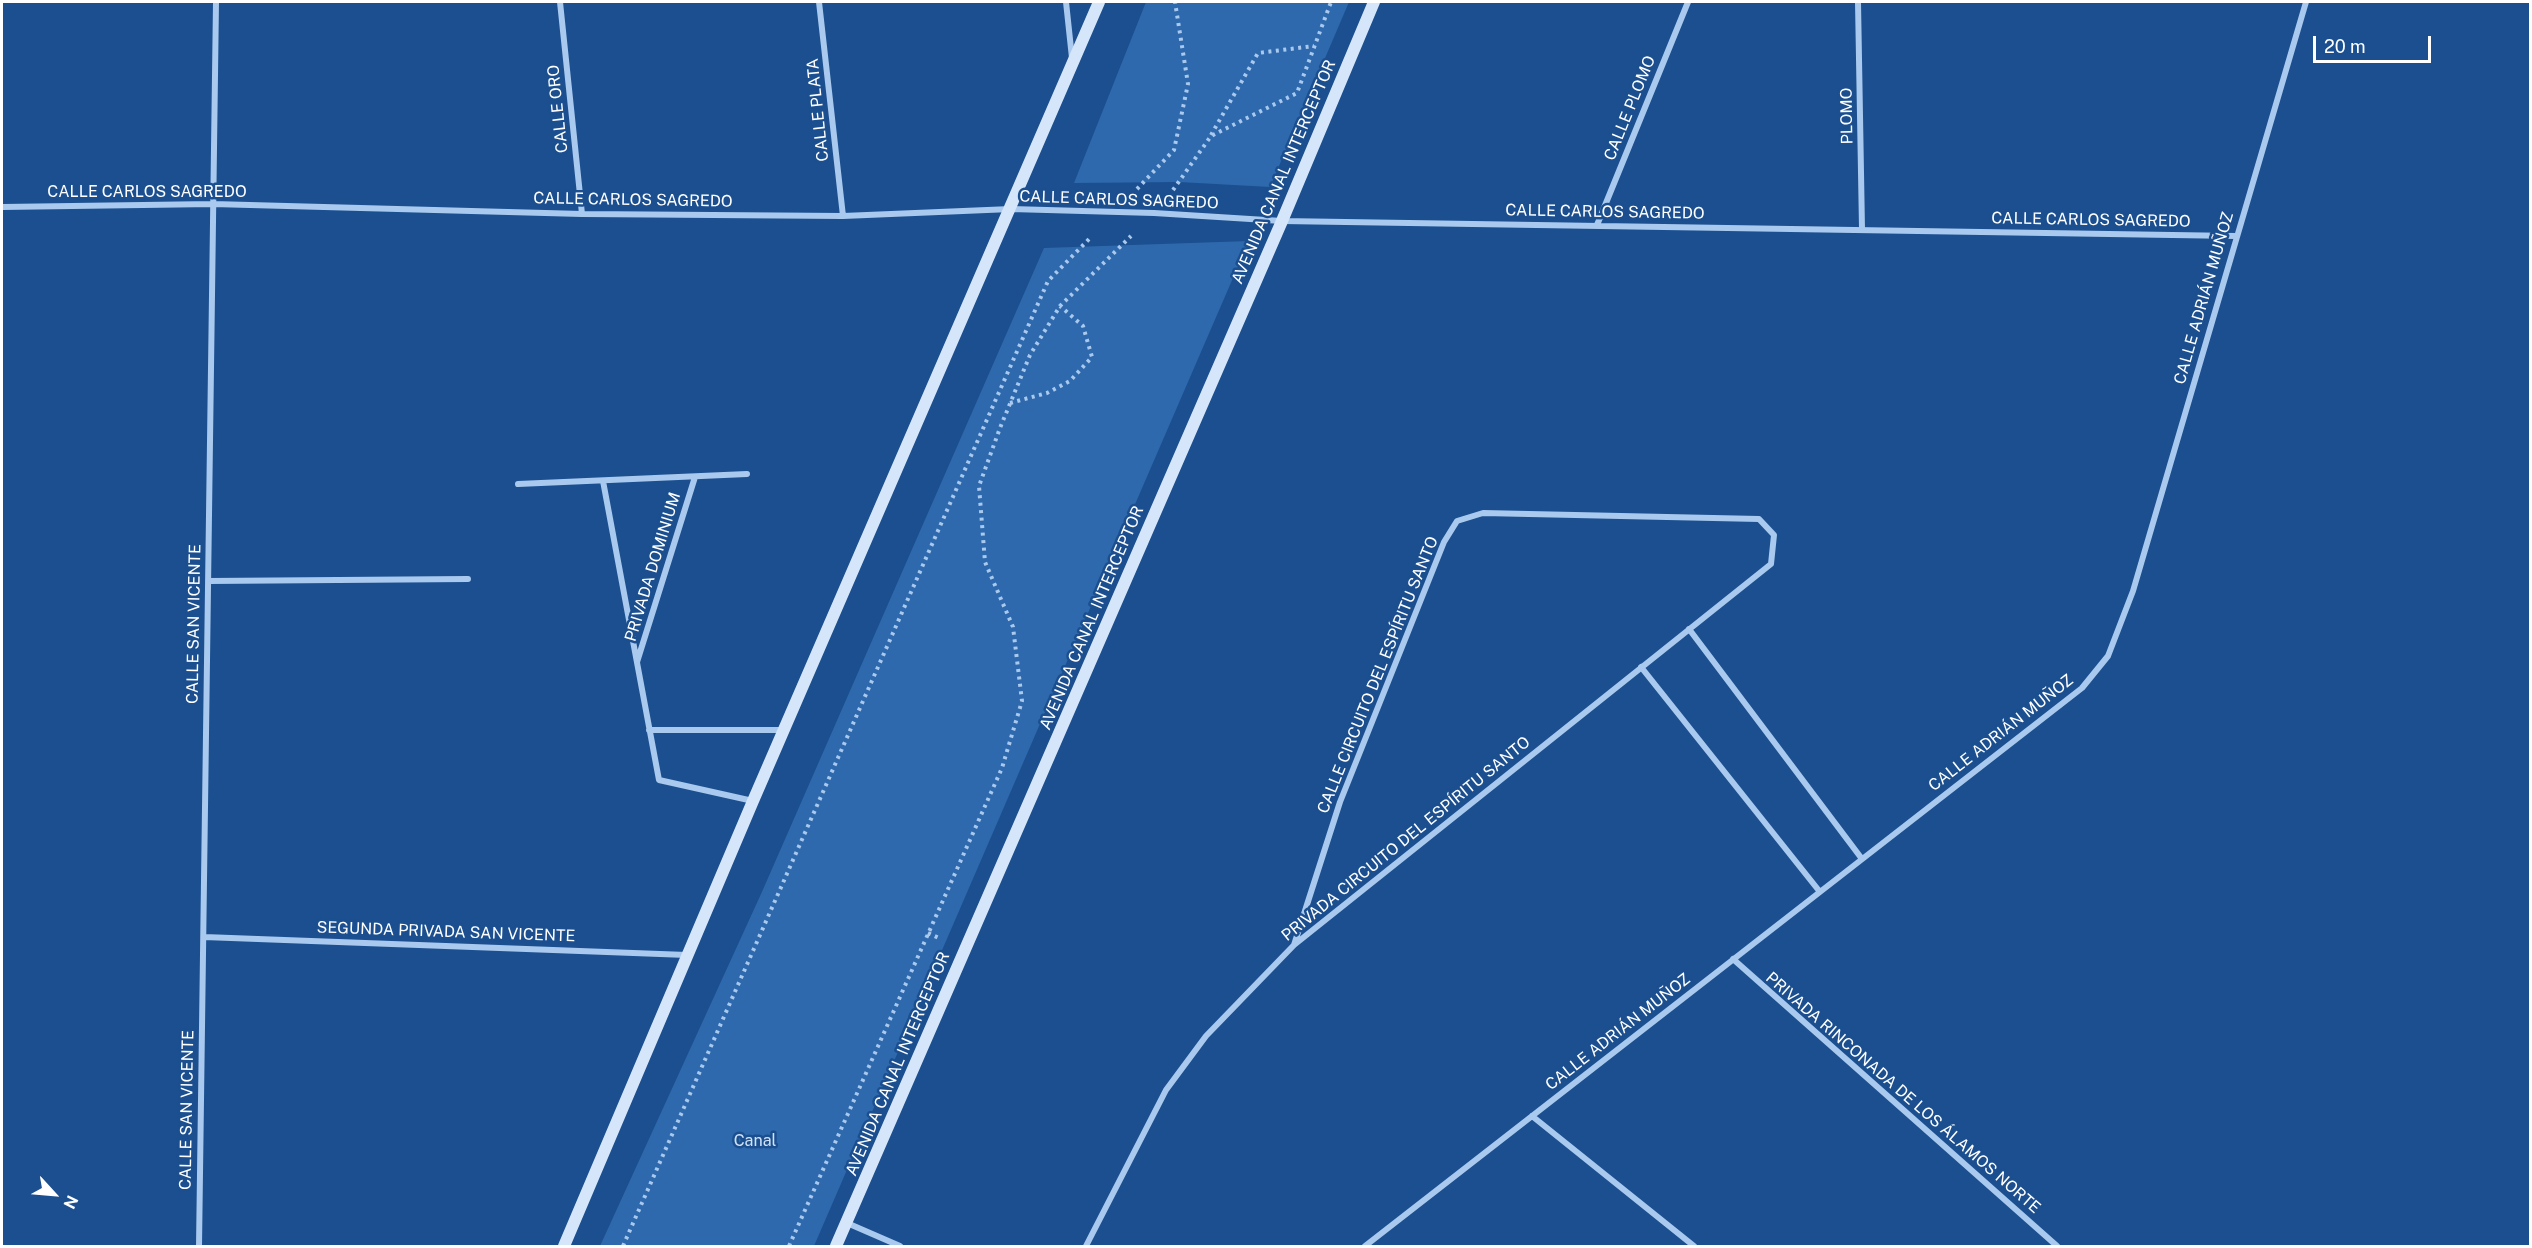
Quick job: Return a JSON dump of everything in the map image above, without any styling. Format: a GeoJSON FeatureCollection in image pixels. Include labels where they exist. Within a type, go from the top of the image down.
{"type":"FeatureCollection","features":[{"type":"Feature","properties":{"kind":"street","name":"CALLE SAN VICENTE"},"geometry":{"type":"LineString","coordinates":[[199,1246],[216,2]]}},
{"type":"Feature","properties":{"kind":"street","name":"CALLE ORO"},"geometry":{"type":"LineString","coordinates":[[560,2],[582,214]]}},
{"type":"Feature","properties":{"kind":"street","name":"CALLE PLATA"},"geometry":{"type":"LineString","coordinates":[[819,2],[843,216]]}},
{"type":"Feature","properties":{"kind":"street"},"geometry":{"type":"LineString","coordinates":[[1065,2],[1072,62]]}},
{"type":"Feature","properties":{"kind":"street"},"geometry":{"type":"LineString","coordinates":[[564,1246],[753,801],[1099,2]]}},
{"type":"Feature","properties":{"kind":"street","name":"AVENIDA CANAL INTERCEPTOR"},"geometry":{"type":"LineString","coordinates":[[836,1246],[1282,221],[1374,2]]}},
{"type":"Feature","properties":{"kind":"street","name":"CALLE PLOMO"},"geometry":{"type":"LineString","coordinates":[[1598,225],[1688,2]]}},
{"type":"Feature","properties":{"kind":"street","name":"PLOMO"},"geometry":{"type":"LineString","coordinates":[[1858,2],[1862,230]]}},
{"type":"Feature","properties":{"kind":"street","name":"CALLE ADRIÁN MUÑOZ"},"geometry":{"type":"LineString","coordinates":[[1365,1246],[2082,688],[2108,656],[2133,591],[2306,2]]}},
{"type":"Feature","properties":{"kind":"street","name":"CALLE CARLOS SAGREDO"},"geometry":{"type":"LineString","coordinates":[[2,207],[213,204],[582,214],[843,216],[1011,209],[1116,211],[1282,221],[2236,236]]}},
{"type":"Feature","properties":{"kind":"street","name":"PRIVADA DOMINIUM"},"geometry":{"type":"LineString","coordinates":[[518,484],[747,474]]}},
{"type":"Feature","properties":{"kind":"street","name":"PRIVADA DOMINIUM"},"geometry":{"type":"LineString","coordinates":[[636,665],[695,477]]}},
{"type":"Feature","properties":{"kind":"street","name":"PRIVADA DOMINIUM"},"geometry":{"type":"LineString","coordinates":[[603,481],[659,780],[753,801]]}},
{"type":"Feature","properties":{"kind":"street","name":"CALLE CIRCUITO DEL ESPÍRITU SANTO"},"geometry":{"type":"LineString","coordinates":[[1294,945],[1340,802],[1444,542],[1458,521],[1483,513],[1759,519],[1774,536]]}},
{"type":"Feature","properties":{"kind":"street","name":"PRIVADA CIRCUITO DEL ESPÍRITU SANTO"},"geometry":{"type":"LineString","coordinates":[[1086,1246],[1166,1090],[1206,1036],[1294,945],[1771,564],[1774,536]]}},
{"type":"Feature","properties":{"kind":"street"},"geometry":{"type":"LineString","coordinates":[[208,581],[468,579]]}},
{"type":"Feature","properties":{"kind":"street"},"geometry":{"type":"LineString","coordinates":[[1689,629],[1862,859]]}},
{"type":"Feature","properties":{"kind":"street"},"geometry":{"type":"LineString","coordinates":[[1641,667],[1820,892]]}},
{"type":"Feature","properties":{"kind":"street"},"geometry":{"type":"LineString","coordinates":[[649,730],[738,728],[784,730]]}},
{"type":"Feature","properties":{"kind":"street","name":"SEGUNDA PRIVADA SAN VICENTE"},"geometry":{"type":"LineString","coordinates":[[204,937],[688,955]]}},
{"type":"Feature","properties":{"kind":"street","name":"PRIVADA RINCONADA DE LOS ÁLAMOS NORTE"},"geometry":{"type":"LineString","coordinates":[[1733,959],[2056,1246]]}},
{"type":"Feature","properties":{"kind":"street"},"geometry":{"type":"LineString","coordinates":[[1532,1116],[1694,1246]]}},
{"type":"Feature","properties":{"kind":"street"},"geometry":{"type":"LineString","coordinates":[[847,1223],[900,1246]]}},
{"type":"Feature","properties":{"kind":"path"},"geometry":{"type":"LineString","coordinates":[[623,1246],[1048,281],[1174,150],[1188,84],[1175,2]]}},
{"type":"Feature","properties":{"kind":"path"},"geometry":{"type":"LineString","coordinates":[[1211,136],[1297,93],[1331,2]]}},
{"type":"Feature","properties":{"kind":"path"},"geometry":{"type":"LineString","coordinates":[[789,1246],[1002,768],[1022,701],[1013,627],[985,562],[979,486],[1030,355],[1060,306],[1154,213],[1179,182],[1211,136],[1258,53],[1314,46]]}},
{"type":"Feature","properties":{"kind":"path"},"geometry":{"type":"LineString","coordinates":[[1010,403],[1047,393],[1071,381],[1092,357],[1083,326],[1060,306]]}},
{"type":"Feature","properties":{"kind":"green space"},"geometry":{"type":"Polygon","coordinates":[[[1146,2],[1349,2],[1270,187],[1179,182],[1074,183],[1146,2]]]}},
{"type":"Feature","properties":{"kind":"green space","name":"Canal"},"geometry":{"type":"Polygon","coordinates":[[[1249,241],[814,1246],[600,1246],[761,894],[1044,248],[1249,241]]]}}]}
